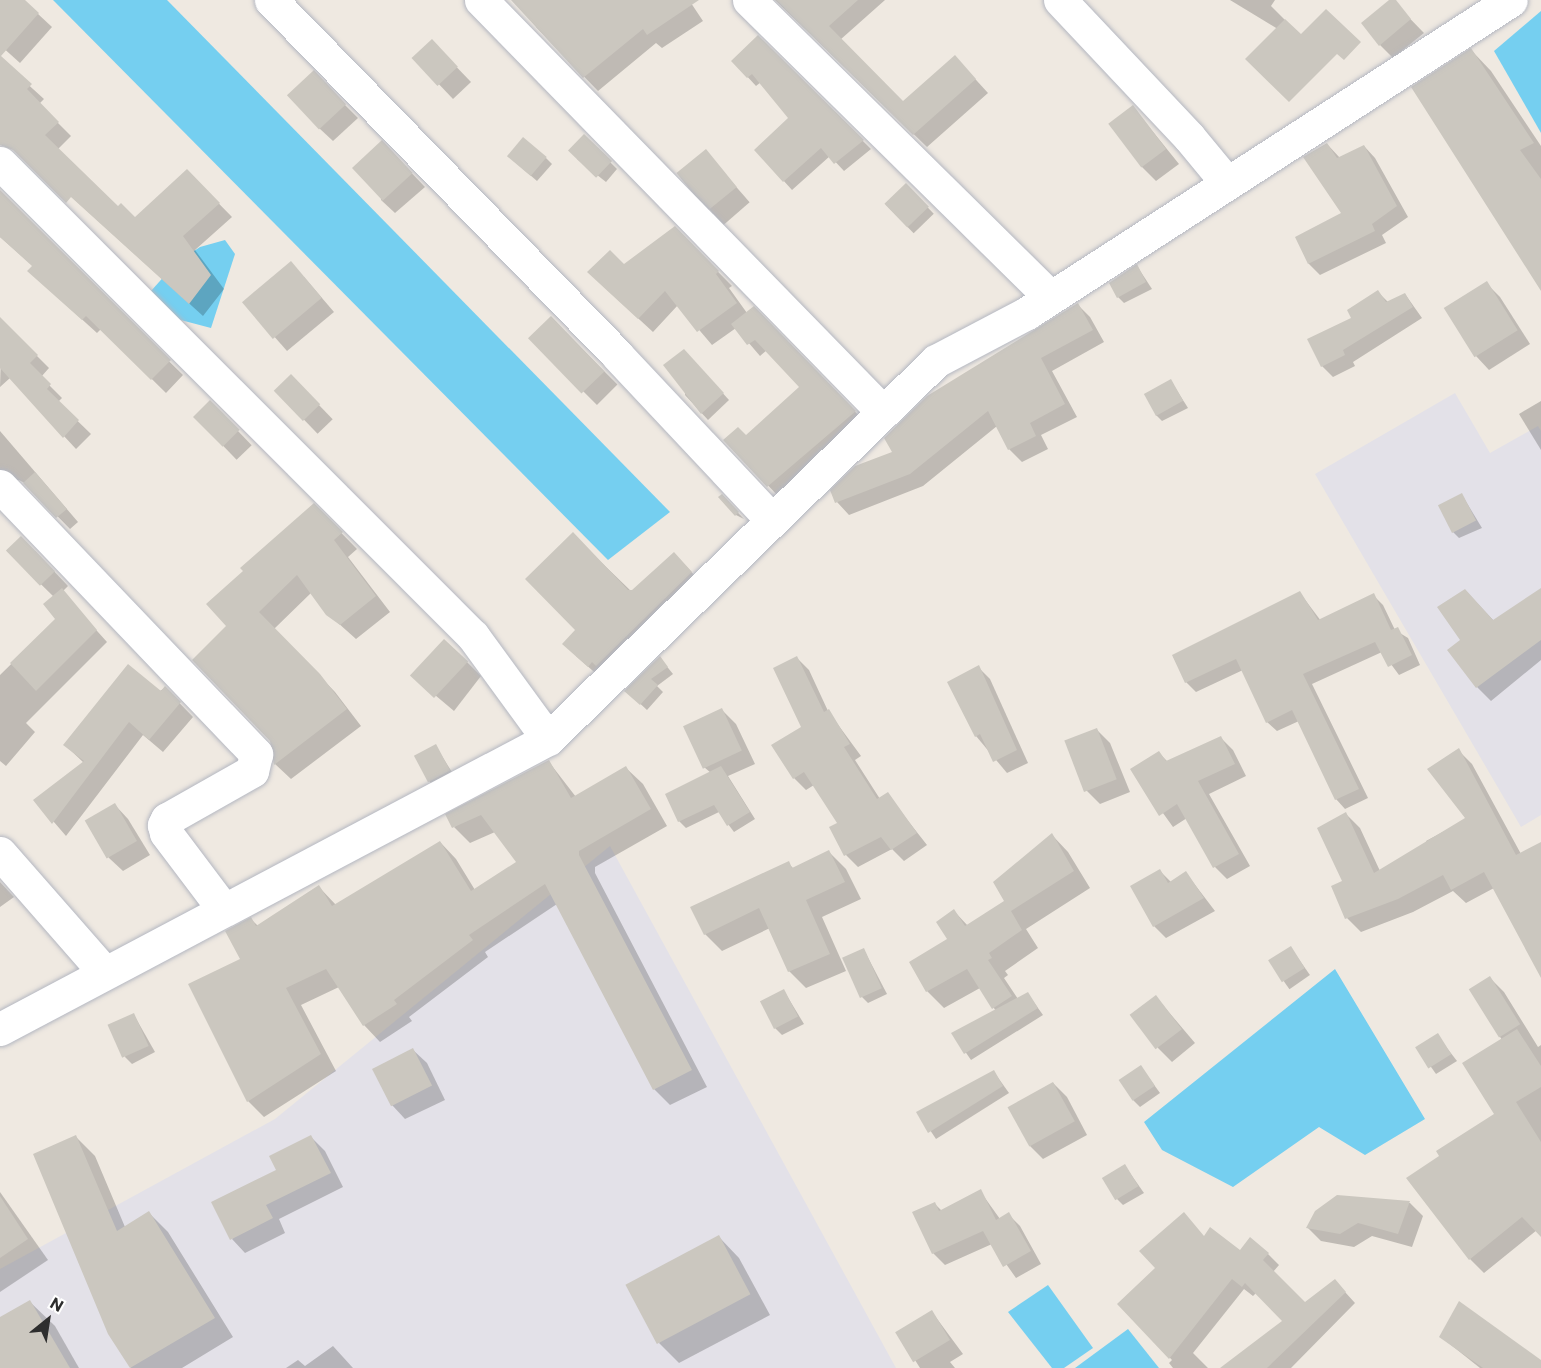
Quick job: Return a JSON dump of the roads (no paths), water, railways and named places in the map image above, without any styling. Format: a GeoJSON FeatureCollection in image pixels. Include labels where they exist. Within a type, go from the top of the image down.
{"type":"FeatureCollection","features":[{"type":"Feature","properties":{"kind":"street"},"geometry":{"type":"LineString","coordinates":[[271,0],[617,355],[772,520]]}},
{"type":"Feature","properties":{"kind":"street"},"geometry":{"type":"LineString","coordinates":[[481,0],[883,412]]}},
{"type":"Feature","properties":{"kind":"street"},"geometry":{"type":"LineString","coordinates":[[749,0],[1050,297]]}},
{"type":"Feature","properties":{"kind":"street"},"geometry":{"type":"LineString","coordinates":[[1060,0],[1189,136],[1227,183]]}},
{"type":"Feature","properties":{"kind":"street"},"geometry":{"type":"LineString","coordinates":[[0,1029],[548,739],[936,361],[1050,297],[1511,0]]}},
{"type":"Feature","properties":{"kind":"street"},"geometry":{"type":"LineString","coordinates":[[0,164],[472,636],[548,739]]}},
{"type":"Feature","properties":{"kind":"street"},"geometry":{"type":"LineString","coordinates":[[0,486],[256,754],[252,771],[167,819],[164,825],[166,833],[224,910]]}},
{"type":"Feature","properties":{"kind":"street"},"geometry":{"type":"LineString","coordinates":[[0,853],[105,973]]}},
{"type":"Feature","properties":{"kind":"water"},"geometry":{"type":"Polygon","coordinates":[[[53,0],[167,0],[670,512],[608,560],[53,0]]]}},
{"type":"Feature","properties":{"kind":"water"},"geometry":{"type":"Polygon","coordinates":[[[1541,11],[1541,133],[1494,51],[1541,11]]]}},
{"type":"Feature","properties":{"kind":"water"},"geometry":{"type":"Polygon","coordinates":[[[225,240],[235,254],[211,328],[173,318],[151,291],[176,263],[200,247],[225,240]]]}},
{"type":"Feature","properties":{"kind":"water"},"geometry":{"type":"Polygon","coordinates":[[[1335,969],[1425,1119],[1365,1155],[1319,1127],[1233,1187],[1162,1150],[1144,1122],[1335,969]]]}},
{"type":"Feature","properties":{"kind":"water"},"geometry":{"type":"Polygon","coordinates":[[[1048,1285],[1093,1348],[1064,1368],[1052,1368],[1008,1312],[1048,1285]]]}},
{"type":"Feature","properties":{"kind":"water"},"geometry":{"type":"Polygon","coordinates":[[[1128,1329],[1159,1368],[1075,1368],[1128,1329]]]}}]}
